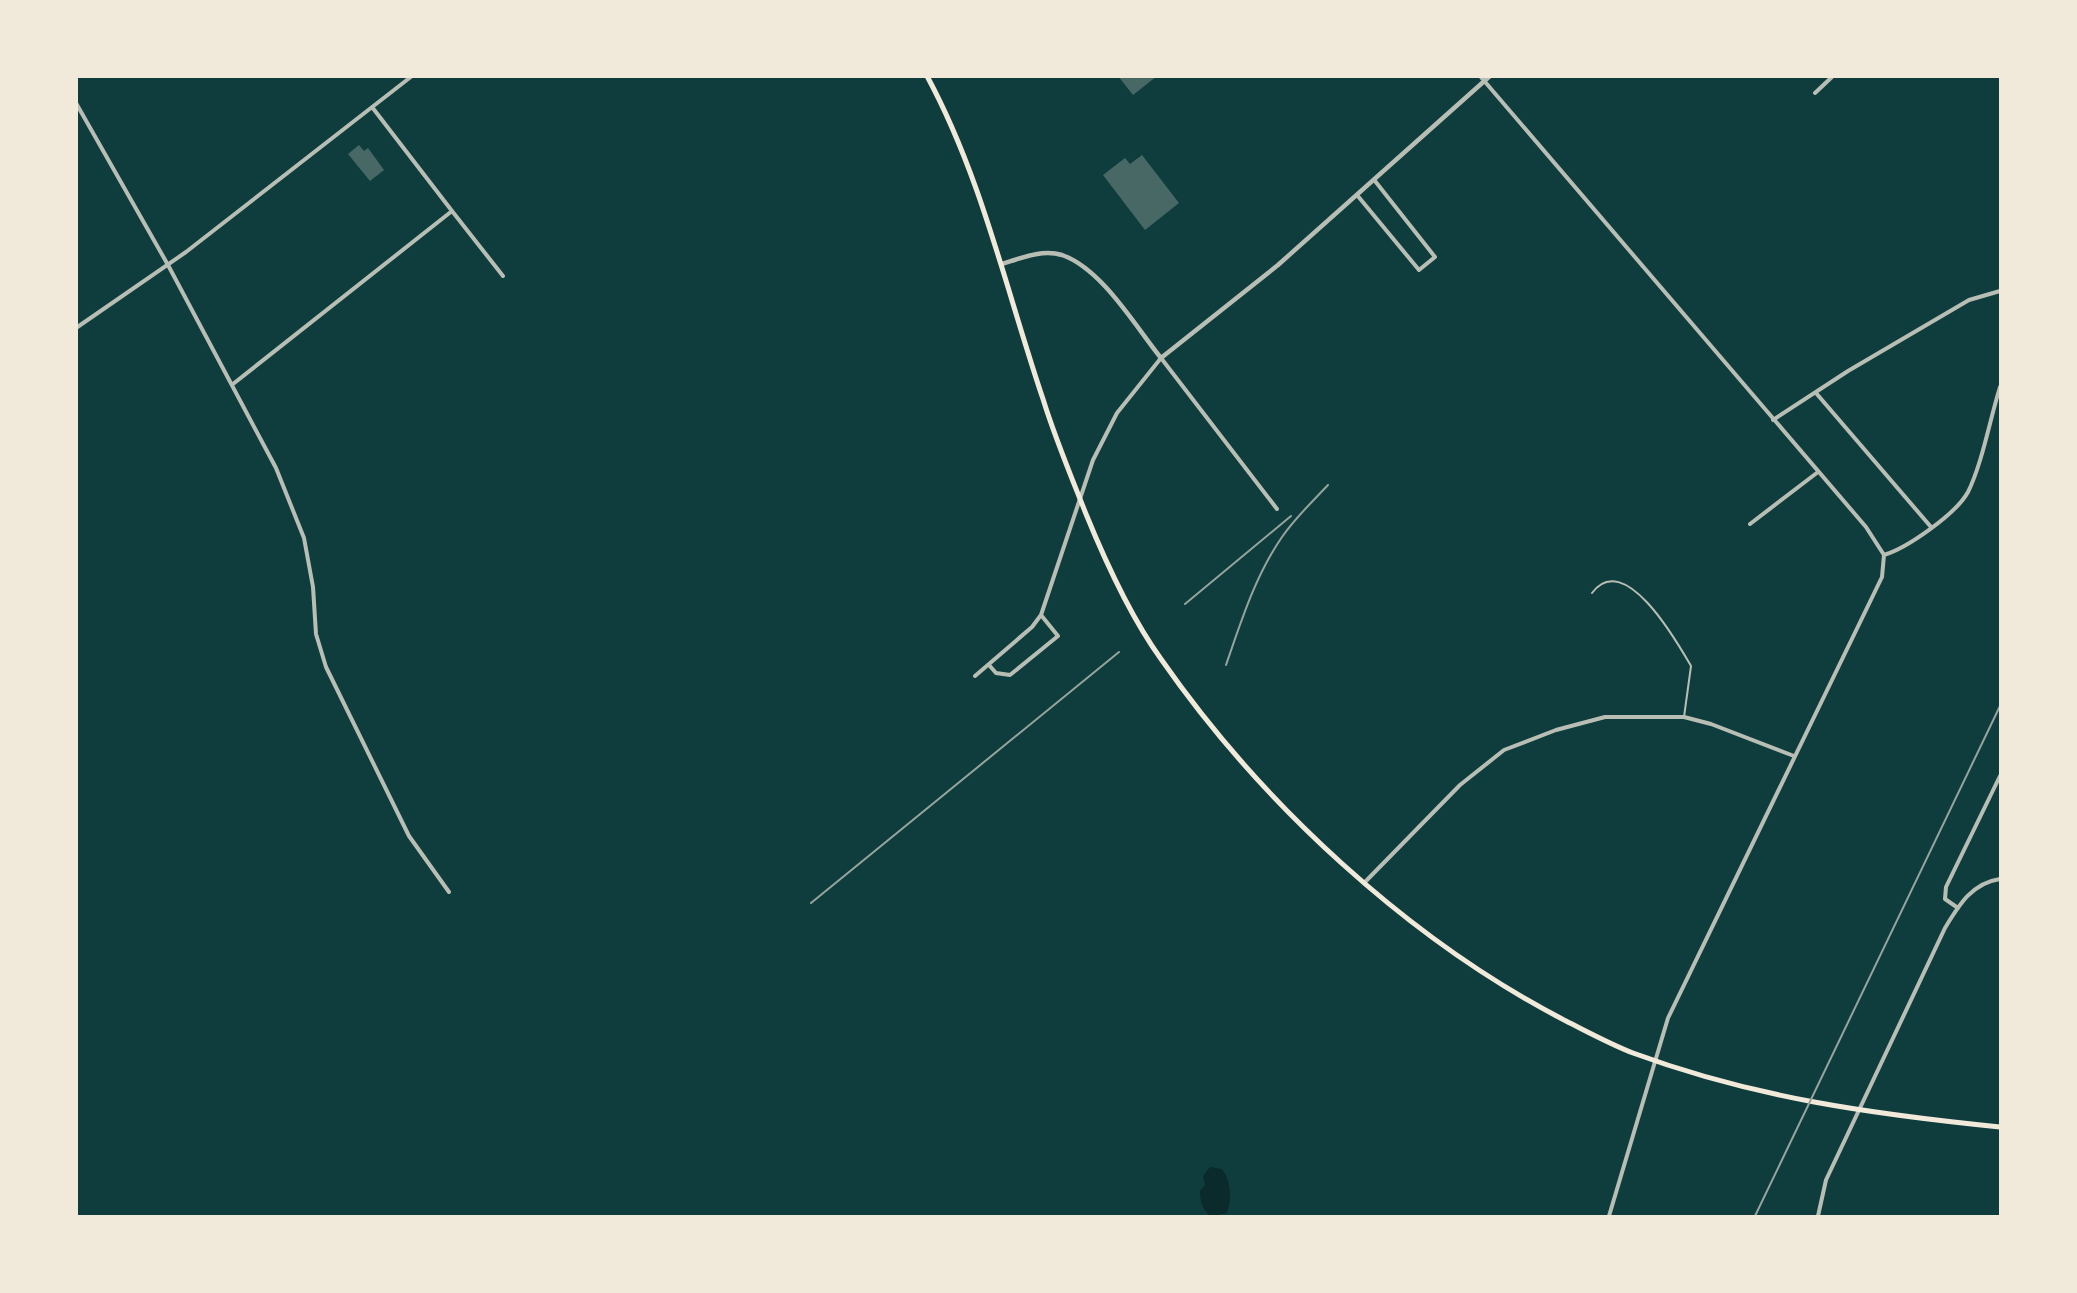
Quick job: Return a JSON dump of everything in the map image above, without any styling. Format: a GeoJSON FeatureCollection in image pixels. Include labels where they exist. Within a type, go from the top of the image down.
{"type":"FeatureCollection","features":[{"type":"Feature","properties":{"kind":"main road"},"geometry":{"type":"LineString","coordinates":[[927,76],[971,172],[1002,264],[1043,400],[1087,516],[1113,574],[1159,656],[1208,721],[1259,781],[1365,882],[1455,954],[1523,999],[1629,1051],[1754,1091],[1912,1118],[2001,1126]]}},
{"type":"Feature","properties":{"kind":"street"},"geometry":{"type":"LineString","coordinates":[[76,328],[168,265],[412,76]]}},
{"type":"Feature","properties":{"kind":"street"},"geometry":{"type":"LineString","coordinates":[[1480,76],[1866,527],[1884,555],[1882,577],[1668,1018],[1609,1216]]}},
{"type":"Feature","properties":{"kind":"street"},"geometry":{"type":"LineString","coordinates":[[975,676],[1032,627],[1041,615],[1093,460],[1117,413],[1161,358],[1278,265],[1375,181],[1490,76]]}},
{"type":"Feature","properties":{"kind":"street"},"geometry":{"type":"LineString","coordinates":[[1815,93],[1833,76]]}},
{"type":"Feature","properties":{"kind":"street"},"geometry":{"type":"LineString","coordinates":[[76,103],[168,265],[276,468],[304,538],[313,587],[316,634],[326,667],[409,836],[449,892]]}},
{"type":"Feature","properties":{"kind":"street"},"geometry":{"type":"LineString","coordinates":[[372,107],[503,276]]}},
{"type":"Feature","properties":{"kind":"street"},"geometry":{"type":"LineString","coordinates":[[1357,195],[1419,270],[1435,257],[1375,181]]}},
{"type":"Feature","properties":{"kind":"street"},"geometry":{"type":"LineString","coordinates":[[233,384],[452,211]]}},
{"type":"Feature","properties":{"kind":"street"},"geometry":{"type":"LineString","coordinates":[[1002,264],[1037,253],[1060,255],[1084,268],[1103,285],[1277,509]]}},
{"type":"Feature","properties":{"kind":"street"},"geometry":{"type":"LineString","coordinates":[[1773,420],[1970,300],[2001,291]]}},
{"type":"Feature","properties":{"kind":"street"},"geometry":{"type":"LineString","coordinates":[[1884,555],[1898,550],[1930,527],[1966,495],[2001,387]]}},
{"type":"Feature","properties":{"kind":"street"},"geometry":{"type":"LineString","coordinates":[[1816,393],[1930,527]]}},
{"type":"Feature","properties":{"kind":"street"},"geometry":{"type":"LineString","coordinates":[[1750,524],[1818,472]]}},
{"type":"Feature","properties":{"kind":"street"},"geometry":{"type":"LineString","coordinates":[[989,665],[996,672],[1010,675],[1058,636],[1041,615]]}},
{"type":"Feature","properties":{"kind":"street"},"geometry":{"type":"LineString","coordinates":[[1365,882],[1460,785],[1504,750],[1556,730],[1605,717],[1684,717],[1711,724],[1794,756]]}},
{"type":"Feature","properties":{"kind":"street"},"geometry":{"type":"LineString","coordinates":[[1958,908],[1945,899],[1946,887],[2001,776]]}},
{"type":"Feature","properties":{"kind":"street"},"geometry":{"type":"LineString","coordinates":[[1818,1216],[1826,1180],[1865,1093],[1945,928],[1965,897],[1980,886],[2001,879]]}},
{"type":"Feature","properties":{"kind":"lane"},"geometry":{"type":"LineString","coordinates":[[1592,593],[1599,583],[1614,579],[1633,587],[1658,617],[1691,666],[1684,717]]}},
{"type":"Feature","properties":{"kind":"water"},"geometry":{"type":"Polygon","coordinates":[[[1210,1167],[1222,1169],[1229,1184],[1230,1196],[1227,1213],[1212,1216],[1203,1206],[1200,1191],[1205,1185],[1203,1176],[1210,1167]]]}},
{"type":"Feature","properties":{"kind":"building"},"geometry":{"type":"Polygon","coordinates":[[[1118,76],[1157,76],[1133,95],[1118,76]]]}},
{"type":"Feature","properties":{"kind":"building"},"geometry":{"type":"Polygon","coordinates":[[[359,145],[364,151],[368,148],[384,170],[370,181],[348,154],[359,145]]]}},
{"type":"Feature","properties":{"kind":"building"},"geometry":{"type":"Polygon","coordinates":[[[1142,155],[1179,203],[1145,230],[1103,175],[1125,158],[1130,164],[1142,155]]]}},
{"type":"Feature","properties":{"kind":"railway"},"geometry":{"type":"LineString","coordinates":[[1226,665],[1250,600],[1272,552],[1292,523],[1328,485]]}},
{"type":"Feature","properties":{"kind":"railway"},"geometry":{"type":"LineString","coordinates":[[1185,604],[1291,516]]}},
{"type":"Feature","properties":{"kind":"railway"},"geometry":{"type":"LineString","coordinates":[[811,903],[1119,652]]}},
{"type":"Feature","properties":{"kind":"railway"},"geometry":{"type":"LineString","coordinates":[[1755,1216],[2000,706]]}}]}
